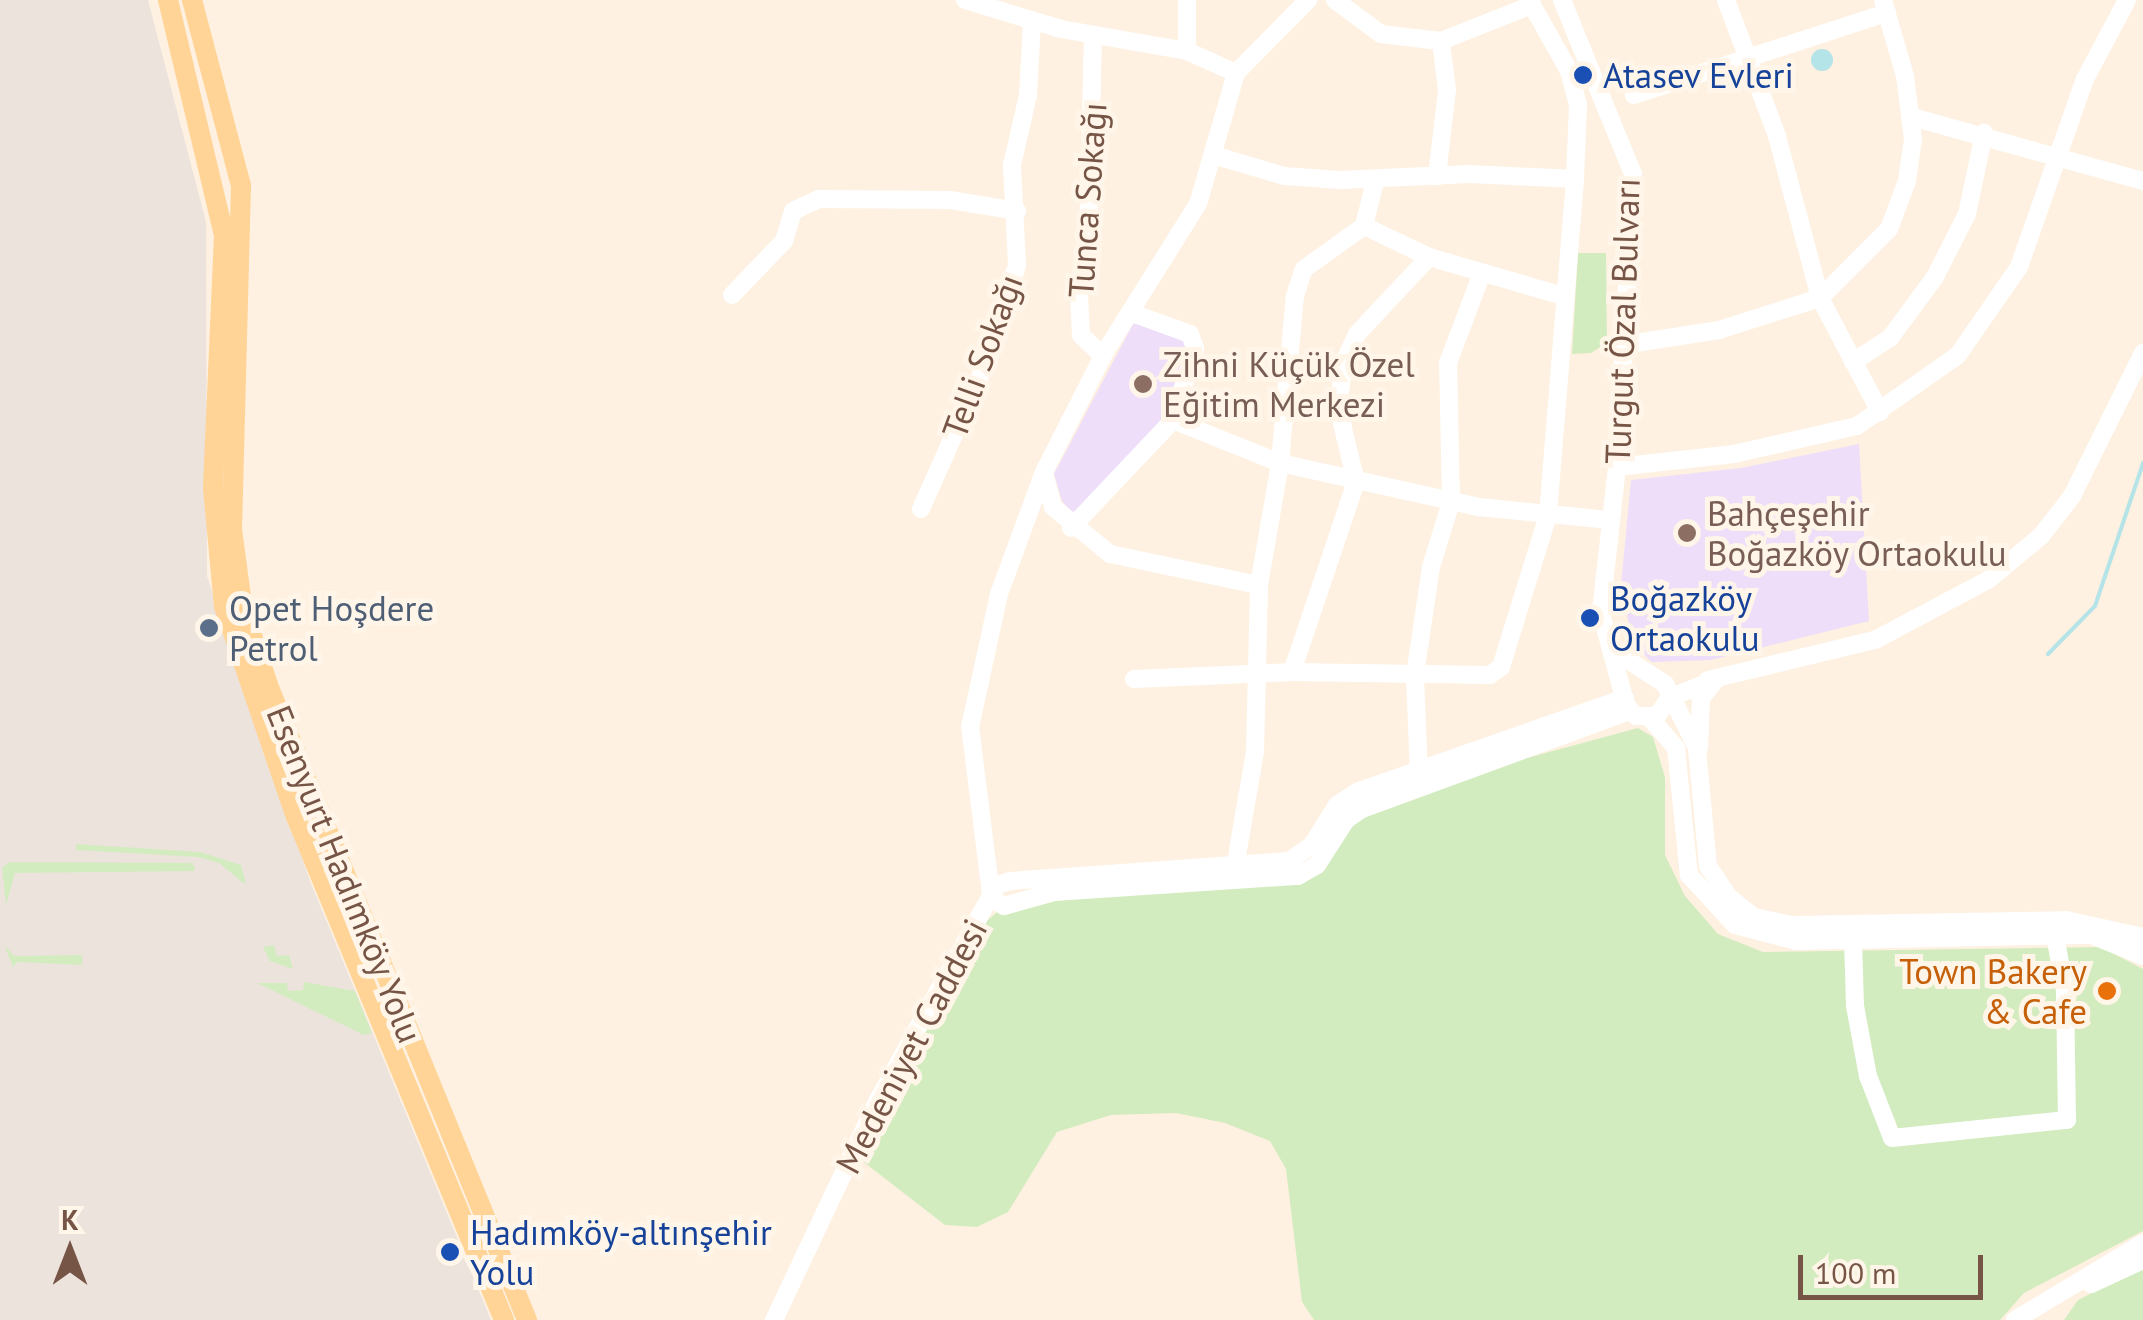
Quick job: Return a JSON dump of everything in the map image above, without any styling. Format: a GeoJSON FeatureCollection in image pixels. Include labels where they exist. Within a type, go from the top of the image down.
{"type":"FeatureCollection","features":[{"type":"Feature","properties":{"kind":"main road","name":"Esenyurt Hadımköy Yolu"},"geometry":{"type":"LineString","coordinates":[[168,0],[224,235],[213,541],[224,606],[528,1320]]}},
{"type":"Feature","properties":{"kind":"main road","name":"Esenyurt Hadımköy Yolu"},"geometry":{"type":"LineString","coordinates":[[192,0],[240,172],[243,259],[233,542],[259,688],[504,1320]]}},
{"type":"Feature","properties":{"kind":"street"},"geometry":{"type":"LineString","coordinates":[[965,0],[1092,34],[1186,50],[1236,73],[1308,0]]}},
{"type":"Feature","properties":{"kind":"street"},"geometry":{"type":"LineString","coordinates":[[1186,50],[1188,0]]}},
{"type":"Feature","properties":{"kind":"street"},"geometry":{"type":"LineString","coordinates":[[1134,680],[1292,672],[1490,675],[1501,667],[1548,514],[1578,104],[1569,71],[1530,2],[1441,41],[1380,34],[1335,0]]}},
{"type":"Feature","properties":{"kind":"street","name":"Turgut Özal Bulvarı"},"geometry":{"type":"LineString","coordinates":[[1562,0],[1633,174],[1617,466],[1601,613],[1627,700]]}},
{"type":"Feature","properties":{"kind":"street"},"geometry":{"type":"LineString","coordinates":[[1726,0],[1777,136],[1820,298],[1880,412]]}},
{"type":"Feature","properties":{"kind":"street"},"geometry":{"type":"LineString","coordinates":[[1617,466],[1734,454],[1857,426],[1958,354],[2009,282],[2085,79],[2127,0]]}},
{"type":"Feature","properties":{"kind":"street"},"geometry":{"type":"LineString","coordinates":[[1623,345],[1719,330],[1820,298],[1889,229],[1907,181],[1912,116],[1885,7],[1750,62],[1634,95]]}},
{"type":"Feature","properties":{"kind":"street","name":"Telli Sokağı"},"geometry":{"type":"LineString","coordinates":[[922,509],[992,347],[1017,265],[1012,165],[1028,95],[1032,20]]}},
{"type":"Feature","properties":{"kind":"street","name":"Tunca Sokağı"},"geometry":{"type":"LineString","coordinates":[[1092,34],[1088,242],[1079,294],[1080,335],[1103,356]]}},
{"type":"Feature","properties":{"kind":"street"},"geometry":{"type":"LineString","coordinates":[[1437,176],[1446,90],[1441,41]]}},
{"type":"Feature","properties":{"kind":"street","name":"Medeniyet Caddesi"},"geometry":{"type":"LineString","coordinates":[[774,1320],[878,1100],[991,895],[970,726],[999,594],[1044,472],[1103,356],[1198,204],[1216,156],[1236,73]]}},
{"type":"Feature","properties":{"kind":"street"},"geometry":{"type":"LineString","coordinates":[[1912,116],[1984,133],[2143,181]]}},
{"type":"Feature","properties":{"kind":"street"},"geometry":{"type":"LineString","coordinates":[[1853,362],[1890,338],[1935,278],[1966,214],[1984,133]]}},
{"type":"Feature","properties":{"kind":"street"},"geometry":{"type":"LineString","coordinates":[[1216,156],[1284,176],[1375,181],[1552,174],[1574,180]]}},
{"type":"Feature","properties":{"kind":"street"},"geometry":{"type":"LineString","coordinates":[[1233,876],[1255,752],[1258,586],[1280,463],[1295,296],[1304,269],[1364,226],[1375,181]]}},
{"type":"Feature","properties":{"kind":"street"},"geometry":{"type":"LineString","coordinates":[[732,295],[784,241],[793,211],[819,198],[950,200],[1016,210]]}},
{"type":"Feature","properties":{"kind":"street"},"geometry":{"type":"LineString","coordinates":[[1364,226],[1429,257],[1563,296]]}},
{"type":"Feature","properties":{"kind":"street"},"geometry":{"type":"LineString","coordinates":[[1292,672],[1356,482],[1338,408],[1344,362],[1357,334],[1429,257]]}},
{"type":"Feature","properties":{"kind":"street"},"geometry":{"type":"LineString","coordinates":[[1419,786],[1415,675],[1431,567],[1452,502],[1448,362],[1482,273]]}},
{"type":"Feature","properties":{"kind":"street"},"geometry":{"type":"LineString","coordinates":[[1071,528],[1173,420],[1195,348],[1190,334],[1132,313]]}},
{"type":"Feature","properties":{"kind":"street"},"geometry":{"type":"LineString","coordinates":[[1650,718],[1667,692],[1875,640],[1988,580],[2040,536],[2072,496],[2143,353]]}},
{"type":"Feature","properties":{"kind":"street"},"geometry":{"type":"LineString","coordinates":[[1173,420],[1280,463],[1356,482],[1452,502],[1610,520]]}},
{"type":"Feature","properties":{"kind":"street"},"geometry":{"type":"LineString","coordinates":[[1044,472],[1053,507],[1071,528],[1110,554],[1258,586]]}},
{"type":"Feature","properties":{"kind":"street"},"geometry":{"type":"LineString","coordinates":[[1614,651],[1667,692],[1698,755]]}},
{"type":"Feature","properties":{"kind":"street"},"geometry":{"type":"LineString","coordinates":[[991,895],[1011,881],[1233,876],[1311,870],[1346,820],[1627,700],[1647,674]]}},
{"type":"Feature","properties":{"kind":"street"},"geometry":{"type":"LineString","coordinates":[[1717,680],[1702,698],[1698,755],[1708,866],[1729,898],[1754,918],[1792,925],[2066,920],[2143,937]]}},
{"type":"Feature","properties":{"kind":"street"},"geometry":{"type":"LineString","coordinates":[[1233,876],[1289,861],[1312,845],[1347,798],[1418,767],[1627,700]]}},
{"type":"Feature","properties":{"kind":"street"},"geometry":{"type":"LineString","coordinates":[[1627,700],[1650,718],[1676,748],[1684,860],[1708,903],[1736,926],[1769,938],[2101,936],[2143,956]]}},
{"type":"Feature","properties":{"kind":"street"},"geometry":{"type":"LineString","coordinates":[[1853,939],[1854,1006],[1868,1076],[1892,1138],[2067,1120],[2065,991],[2055,934]]}},
{"type":"Feature","properties":{"kind":"street"},"geometry":{"type":"LineString","coordinates":[[2039,1314],[2143,1243]]}},
{"type":"Feature","properties":{"kind":"street"},"geometry":{"type":"LineString","coordinates":[[2015,1320],[2039,1314],[2143,1260]]}},
{"type":"Feature","properties":{"kind":"shaded area"},"geometry":{"type":"Polygon","coordinates":[[[0,0],[148,0],[206,222],[207,576],[310,881],[491,1320],[0,1320],[0,0]]]}},
{"type":"Feature","properties":{"kind":"shaded area","name":"Zihni Küçük Özel Eğitim Merkezi"},"geometry":{"type":"Polygon","coordinates":[[[1148,320],[1190,334],[1173,420],[1079,520],[1062,501],[1054,474],[1133,324],[1148,320]]]}},
{"type":"Feature","properties":{"kind":"shaded area"},"geometry":{"type":"Polygon","coordinates":[[[1859,444],[1869,621],[1711,660],[1652,662],[1633,645],[1621,585],[1631,480],[1741,468],[1859,444]]]}},
{"type":"Feature","properties":{"kind":"green space"},"geometry":{"type":"Polygon","coordinates":[[[1578,253],[1606,253],[1607,343],[1591,353],[1572,354],[1578,253]]]}},
{"type":"Feature","properties":{"kind":"green space"},"geometry":{"type":"Polygon","coordinates":[[[1638,728],[1653,737],[1665,777],[1665,855],[1685,896],[1718,934],[1763,952],[2101,947],[2143,969],[2143,1231],[2024,1293],[2000,1320],[1314,1320],[1302,1302],[1286,1169],[1270,1141],[1225,1123],[1176,1113],[1111,1115],[1057,1132],[1008,1212],[977,1227],[945,1225],[852,1153],[972,934],[1004,906],[1298,876],[1336,833],[1419,787],[1638,728]]]}},
{"type":"Feature","properties":{"kind":"green space"},"geometry":{"type":"Polygon","coordinates":[[[76,844],[200,852],[241,865],[246,885],[219,863],[198,857],[76,850],[76,844]]]}},
{"type":"Feature","properties":{"kind":"green space"},"geometry":{"type":"Polygon","coordinates":[[[10,862],[193,863],[195,871],[15,873],[6,905],[2,868],[10,862]]]}},
{"type":"Feature","properties":{"kind":"green space"},"geometry":{"type":"Polygon","coordinates":[[[4,945],[14,956],[82,955],[82,965],[17,962],[13,967],[4,945]]]}},
{"type":"Feature","properties":{"kind":"green space"},"geometry":{"type":"Polygon","coordinates":[[[274,945],[277,956],[289,955],[293,969],[270,961],[263,947],[274,945]]]}},
{"type":"Feature","properties":{"kind":"green space"},"geometry":{"type":"Polygon","coordinates":[[[304,982],[355,991],[372,1033],[364,1035],[257,983],[287,983],[288,991],[303,990],[304,982]]]}},
{"type":"Feature","properties":{"kind":"green space"},"geometry":{"type":"Polygon","coordinates":[[[2143,1267],[2143,1320],[2064,1320],[2078,1300],[2143,1267]]]}},
{"type":"Feature","properties":{"kind":"water"},"geometry":{"type":"Polygon","coordinates":[[[1822,49],[1830,52],[1830,68],[1822,71],[1814,68],[1811,60],[1814,52],[1822,49]]]}},
{"type":"Feature","properties":{"kind":"waterway"},"geometry":{"type":"LineString","coordinates":[[2048,654],[2095,606],[2143,463]]}},
{"type":"Feature","properties":{"kind":"place","name":"Atasev Evleri"},"geometry":{"type":"Point","coordinates":[1583,75]}},
{"type":"Feature","properties":{"kind":"place","name":"Zihni Küçük Özel Eğitim Merkezi"},"geometry":{"type":"Point","coordinates":[1143,384]}},
{"type":"Feature","properties":{"kind":"place","name":"Bahçeşehir Boğazköy Ortaokulu"},"geometry":{"type":"Point","coordinates":[1687,533]}},
{"type":"Feature","properties":{"kind":"place","name":"Boğazköy Ortaokulu"},"geometry":{"type":"Point","coordinates":[1590,618]}},
{"type":"Feature","properties":{"kind":"place","name":"Opet Hoşdere Petrol"},"geometry":{"type":"Point","coordinates":[209,628]}},
{"type":"Feature","properties":{"kind":"place","name":"Town Bakery & Cafe"},"geometry":{"type":"Point","coordinates":[2107,991]}},
{"type":"Feature","properties":{"kind":"place","name":"Hadımköy-altınşehir Yolu"},"geometry":{"type":"Point","coordinates":[450,1252]}}]}
